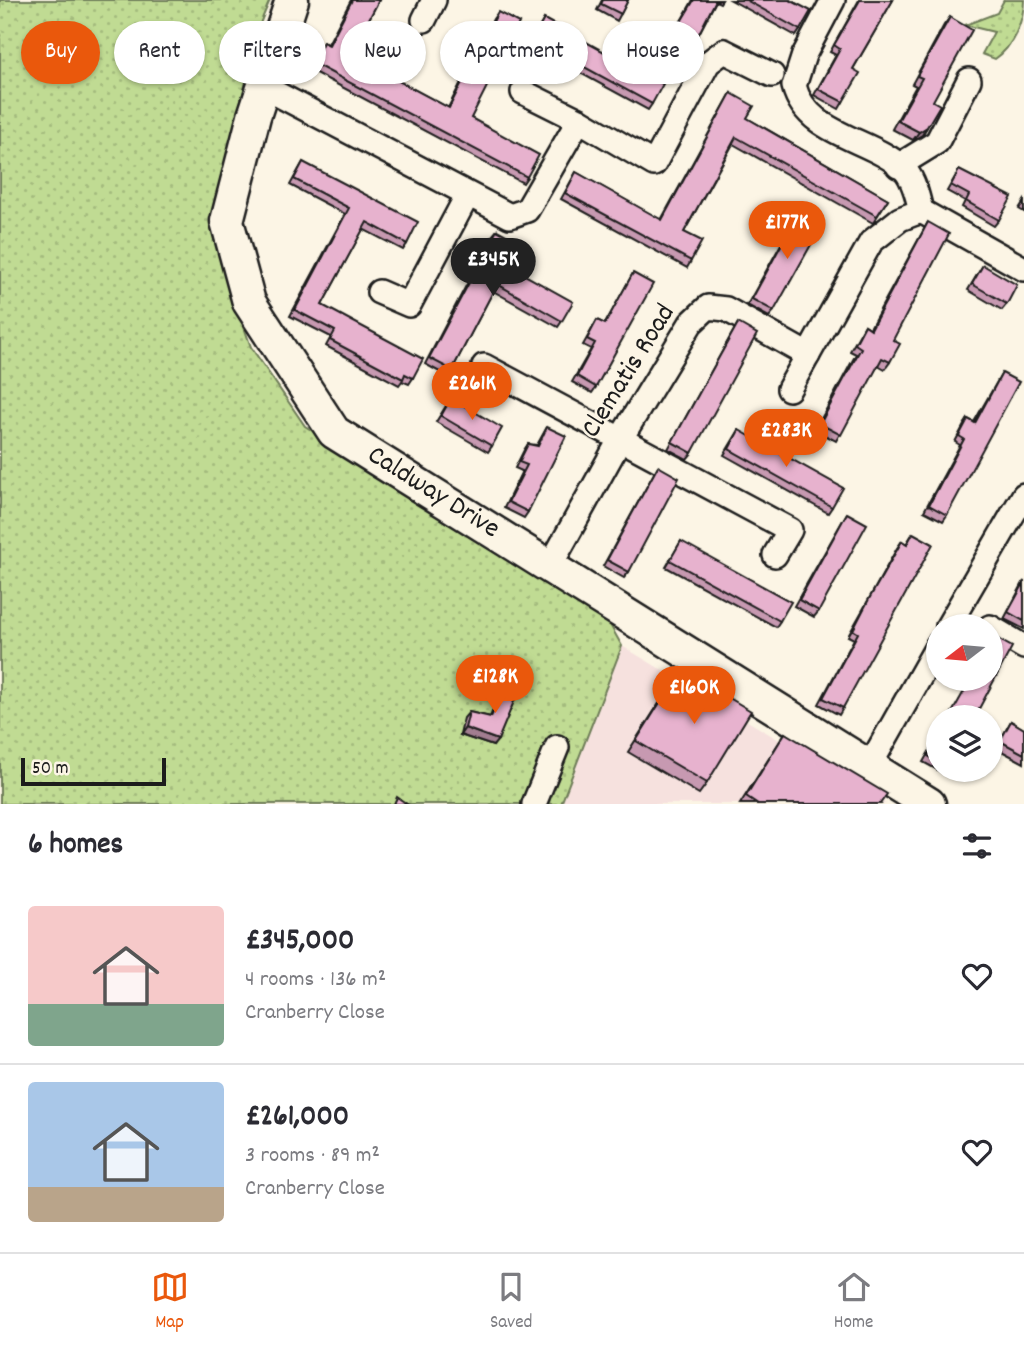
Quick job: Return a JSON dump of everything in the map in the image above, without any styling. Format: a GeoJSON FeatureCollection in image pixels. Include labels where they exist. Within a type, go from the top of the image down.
{"type":"FeatureCollection","features":[{"type":"Feature","properties":{"kind":"street","name":"Caldway Drive"},"geometry":{"type":"LineString","coordinates":[[292,0],[264,86],[227,221],[249,302],[334,432],[929,804]]}},
{"type":"Feature","properties":{"kind":"street"},"geometry":{"type":"LineString","coordinates":[[834,0],[804,55],[794,86],[804,108],[833,129],[898,166],[910,178],[920,211],[1024,269]]}},
{"type":"Feature","properties":{"kind":"street"},"geometry":{"type":"LineString","coordinates":[[523,92],[579,120],[654,164],[708,63],[724,51],[772,75]]}},
{"type":"Feature","properties":{"kind":"street"},"geometry":{"type":"LineString","coordinates":[[898,166],[937,142],[969,80]]}},
{"type":"Feature","properties":{"kind":"street"},"geometry":{"type":"LineString","coordinates":[[264,86],[467,196],[510,216],[527,210],[579,120]]}},
{"type":"Feature","properties":{"kind":"street"},"geometry":{"type":"LineString","coordinates":[[379,292],[409,305],[467,196]]}},
{"type":"Feature","properties":{"kind":"street"},"geometry":{"type":"LineString","coordinates":[[789,388],[871,242],[900,219],[920,211]]}},
{"type":"Feature","properties":{"kind":"street","name":"Clematis Road"},"geometry":{"type":"LineString","coordinates":[[549,568],[621,438],[691,323],[708,307],[726,309],[808,355]]}},
{"type":"Feature","properties":{"kind":"street"},"geometry":{"type":"LineString","coordinates":[[484,366],[790,530],[775,555]]}},
{"type":"Feature","properties":{"kind":"street"},"geometry":{"type":"LineString","coordinates":[[956,614],[1024,495]]}},
{"type":"Feature","properties":{"kind":"street"},"geometry":{"type":"LineString","coordinates":[[1003,635],[1024,647]]}},
{"type":"Feature","properties":{"kind":"street"},"geometry":{"type":"LineString","coordinates":[[869,767],[926,666]]}},
{"type":"Feature","properties":{"kind":"street"},"geometry":{"type":"LineString","coordinates":[[534,804],[557,747]]}},
{"type":"Feature","properties":{"kind":"shaded area"},"geometry":{"type":"Polygon","coordinates":[[[622,646],[886,804],[561,804],[622,646]]]}},
{"type":"Feature","properties":{"kind":"green space"},"geometry":{"type":"Polygon","coordinates":[[[0,0],[270,0],[261,21],[219,21],[219,84],[245,84],[220,186],[223,267],[251,347],[305,426],[604,614],[622,646],[561,804],[0,804],[0,0]]]}},
{"type":"Feature","properties":{"kind":"green space"},"geometry":{"type":"Polygon","coordinates":[[[1004,0],[1024,0],[1020,24],[1007,48],[995,59],[982,54],[994,32],[965,25],[997,13],[1004,0]]]}},
{"type":"Feature","properties":{"kind":"building"},"geometry":{"type":"Polygon","coordinates":[[[352,0],[379,0],[368,21],[341,21],[352,0]]]}},
{"type":"Feature","properties":{"kind":"building"},"geometry":{"type":"Polygon","coordinates":[[[603,0],[628,0],[621,14],[601,4],[603,0]]]}},
{"type":"Feature","properties":{"kind":"building"},"geometry":{"type":"Polygon","coordinates":[[[694,0],[716,0],[704,24],[704,21],[681,21],[694,0]]]}},
{"type":"Feature","properties":{"kind":"building"},"geometry":{"type":"Polygon","coordinates":[[[746,0],[790,0],[811,11],[800,30],[746,0]]]}},
{"type":"Feature","properties":{"kind":"building"},"geometry":{"type":"Polygon","coordinates":[[[860,0],[893,0],[853,69],[860,73],[843,102],[818,89],[840,49],[834,45],[860,0]]]}},
{"type":"Feature","properties":{"kind":"building"},"geometry":{"type":"Polygon","coordinates":[[[498,12],[515,21],[493,21],[498,12]]]}},
{"type":"Feature","properties":{"kind":"building"},"geometry":{"type":"Polygon","coordinates":[[[950,17],[972,30],[933,101],[940,105],[927,127],[919,132],[898,121],[922,78],[917,76],[950,17]]]}},
{"type":"Feature","properties":{"kind":"building"},"geometry":{"type":"Polygon","coordinates":[[[340,23],[340,77],[326,70],[326,44],[329,45],[340,23]]]}},
{"type":"Feature","properties":{"kind":"building"},"geometry":{"type":"Polygon","coordinates":[[[588,43],[602,51],[602,77],[588,69],[588,43]]]}},
{"type":"Feature","properties":{"kind":"building"},"geometry":{"type":"Polygon","coordinates":[[[352,84],[404,84],[449,108],[461,84],[488,84],[471,118],[539,155],[527,177],[352,84]]]}},
{"type":"Feature","properties":{"kind":"building"},"geometry":{"type":"Polygon","coordinates":[[[615,84],[663,84],[652,104],[615,84]]]}},
{"type":"Feature","properties":{"kind":"building"},"geometry":{"type":"Polygon","coordinates":[[[731,93],[754,106],[747,118],[888,199],[877,216],[736,137],[684,232],[702,241],[691,261],[565,193],[576,172],[662,220],[731,93]]]}},
{"type":"Feature","properties":{"kind":"building"},"geometry":{"type":"Polygon","coordinates":[[[303,162],[418,222],[407,244],[367,222],[322,305],[423,359],[413,378],[405,374],[403,379],[330,340],[335,331],[295,310],[349,208],[294,179],[303,162]]]}},
{"type":"Feature","properties":{"kind":"building"},"geometry":{"type":"Polygon","coordinates":[[[959,170],[1012,197],[999,220],[966,201],[969,195],[951,185],[959,170]]]}},
{"type":"Feature","properties":{"kind":"building"},"geometry":{"type":"Polygon","coordinates":[[[799,212],[822,225],[774,311],[752,299],[799,212]]]}},
{"type":"Feature","properties":{"kind":"building"},"geometry":{"type":"Polygon","coordinates":[[[928,222],[949,234],[893,340],[900,344],[890,362],[882,358],[841,435],[820,424],[861,348],[855,344],[865,325],[871,329],[928,222]]]}},
{"type":"Feature","properties":{"kind":"building"},"geometry":{"type":"Polygon","coordinates":[[[497,230],[519,242],[507,265],[573,302],[562,321],[497,284],[452,370],[429,358],[497,230]]]}},
{"type":"Feature","properties":{"kind":"building"},"geometry":{"type":"Polygon","coordinates":[[[983,265],[1017,285],[1007,304],[972,284],[983,265]]]}},
{"type":"Feature","properties":{"kind":"building"},"geometry":{"type":"Polygon","coordinates":[[[633,273],[653,284],[596,387],[577,376],[595,343],[587,339],[597,320],[605,324],[633,273]]]}},
{"type":"Feature","properties":{"kind":"building"},"geometry":{"type":"Polygon","coordinates":[[[738,323],[757,334],[692,453],[672,442],[738,323]]]}},
{"type":"Feature","properties":{"kind":"building"},"geometry":{"type":"Polygon","coordinates":[[[1002,373],[1019,382],[947,515],[929,505],[964,439],[959,436],[968,419],[975,423],[1002,373]]]}},
{"type":"Feature","properties":{"kind":"building"},"geometry":{"type":"Polygon","coordinates":[[[451,398],[502,428],[492,446],[441,416],[451,398]]]}},
{"type":"Feature","properties":{"kind":"building"},"geometry":{"type":"Polygon","coordinates":[[[547,427],[566,436],[528,512],[508,502],[527,465],[519,462],[528,444],[538,446],[547,427]]]}},
{"type":"Feature","properties":{"kind":"building"},"geometry":{"type":"Polygon","coordinates":[[[739,430],[843,488],[832,507],[729,449],[739,430]]]}},
{"type":"Feature","properties":{"kind":"building"},"geometry":{"type":"Polygon","coordinates":[[[658,466],[679,478],[629,572],[607,560],[658,466]]]}},
{"type":"Feature","properties":{"kind":"building"},"geometry":{"type":"Polygon","coordinates":[[[847,513],[867,524],[819,611],[799,600],[847,513]]]}},
{"type":"Feature","properties":{"kind":"building"},"geometry":{"type":"Polygon","coordinates":[[[913,533],[933,544],[843,708],[823,698],[858,633],[853,630],[869,599],[902,541],[907,544],[913,533]]]}},
{"type":"Feature","properties":{"kind":"building"},"geometry":{"type":"Polygon","coordinates":[[[681,541],[791,602],[780,621],[670,560],[681,541]]]}},
{"type":"Feature","properties":{"kind":"building"},"geometry":{"type":"Polygon","coordinates":[[[1024,583],[1024,621],[1008,612],[1024,583]]]}},
{"type":"Feature","properties":{"kind":"building"},"geometry":{"type":"Polygon","coordinates":[[[1003,642],[1012,647],[1003,664],[1003,642]]]}},
{"type":"Feature","properties":{"kind":"building"},"geometry":{"type":"Polygon","coordinates":[[[681,669],[751,711],[707,783],[636,741],[681,669]]]}},
{"type":"Feature","properties":{"kind":"building"},"geometry":{"type":"Polygon","coordinates":[[[507,681],[520,687],[498,740],[465,728],[469,712],[491,717],[507,681]]]}},
{"type":"Feature","properties":{"kind":"building"},"geometry":{"type":"Polygon","coordinates":[[[964,691],[988,691],[981,705],[956,705],[964,691]]]}},
{"type":"Feature","properties":{"kind":"building"},"geometry":{"type":"Polygon","coordinates":[[[1011,721],[1024,729],[1024,754],[1003,743],[1003,736],[1011,721]]]}},
{"type":"Feature","properties":{"kind":"building"},"geometry":{"type":"Polygon","coordinates":[[[785,733],[887,794],[880,804],[758,804],[746,796],[785,733]]]}},
{"type":"Feature","properties":{"kind":"building"},"geometry":{"type":"Polygon","coordinates":[[[397,797],[407,804],[394,804],[397,797]]]}}]}
